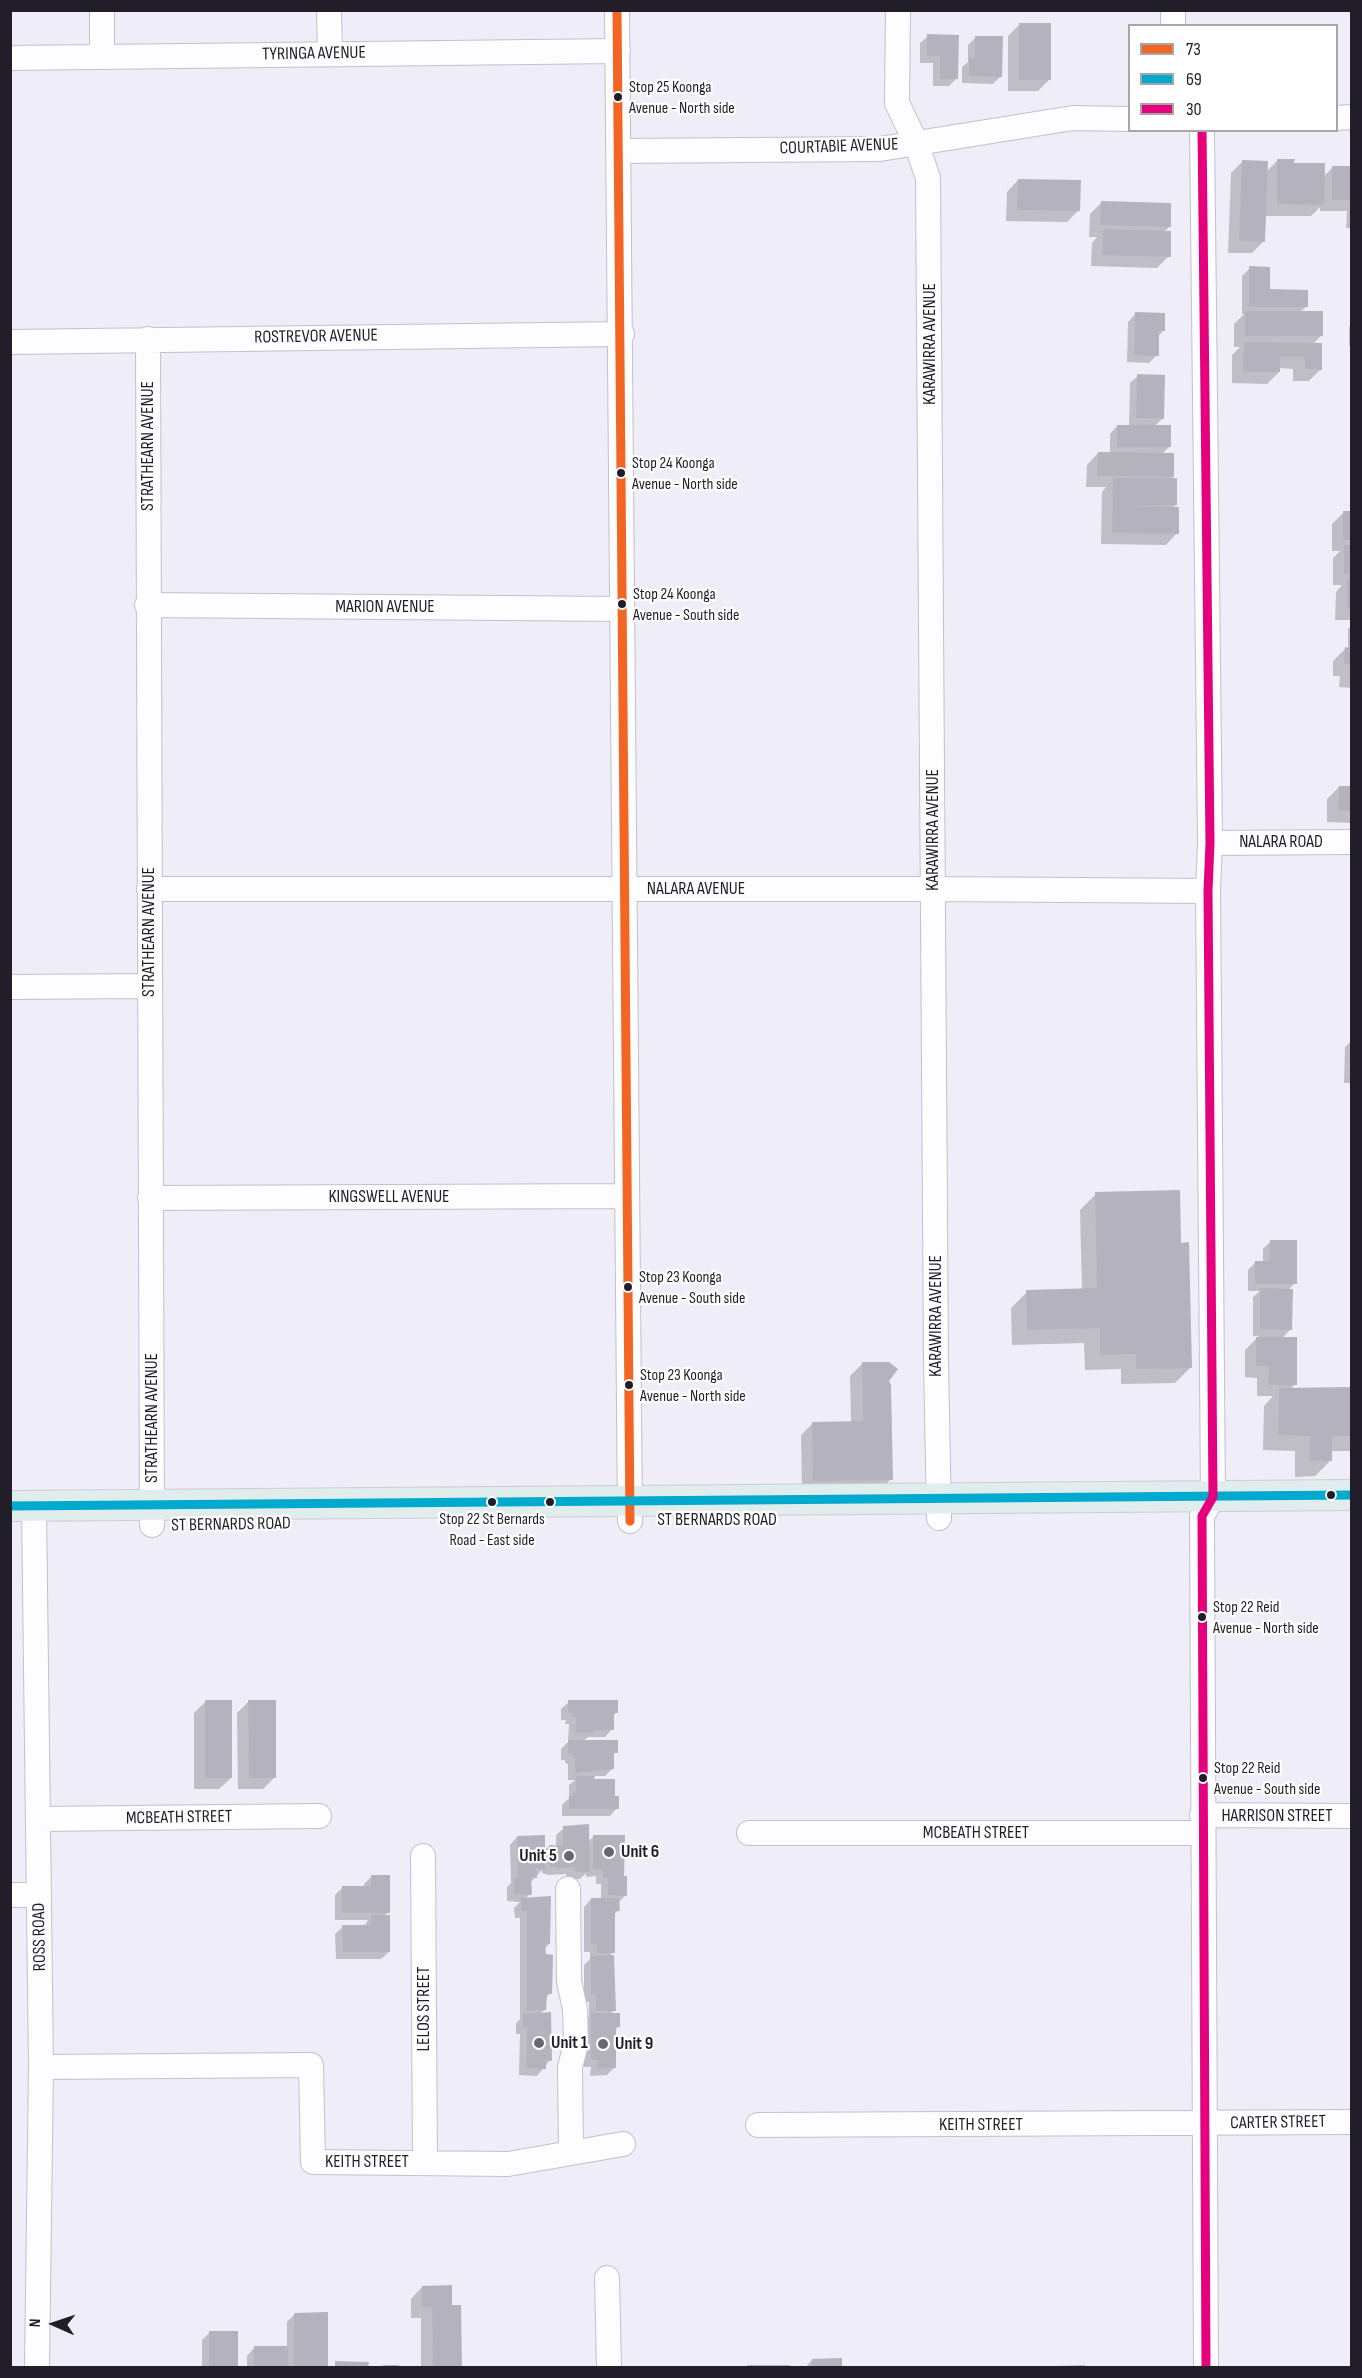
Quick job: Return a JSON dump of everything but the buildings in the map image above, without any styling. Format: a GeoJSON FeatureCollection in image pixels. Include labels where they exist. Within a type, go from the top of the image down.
{"type":"FeatureCollection","features":[{"type":"Feature","properties":{"kind":"main road","name":"ST BERNARDS ROAD"},"geometry":{"type":"LineString","coordinates":[[22,1516],[1207,1506],[1352,1495]]}},
{"type":"Feature","properties":{"kind":"main road","name":"ST BERNARDS ROAD"},"geometry":{"type":"LineString","coordinates":[[1207,1506],[1352,1515]]}},
{"type":"Feature","properties":{"kind":"street"},"geometry":{"type":"LineString","coordinates":[[102,10],[102,57]]}},
{"type":"Feature","properties":{"kind":"street"},"geometry":{"type":"LineString","coordinates":[[329,10],[330,53]]}},
{"type":"Feature","properties":{"kind":"street"},"geometry":{"type":"LineString","coordinates":[[617,10],[629,1511]]}},
{"type":"Feature","properties":{"kind":"street","name":"KARAWIRRA AVENUE"},"geometry":{"type":"LineString","coordinates":[[898,10],[897,103],[916,143],[928,178],[939,1508]]}},
{"type":"Feature","properties":{"kind":"street","name":"TYRINGA AVENUE"},"geometry":{"type":"LineString","coordinates":[[10,58],[618,51]]}},
{"type":"Feature","properties":{"kind":"street","name":"COURTABIE AVENUE"},"geometry":{"type":"LineString","coordinates":[[619,152],[880,149],[1073,118],[1128,119]]}},
{"type":"Feature","properties":{"kind":"street"},"geometry":{"type":"LineString","coordinates":[[1202,132],[1210,843],[1207,1506],[1202,1824],[1206,2367]]}},
{"type":"Feature","properties":{"kind":"street","name":"ROSTREVOR AVENUE"},"geometry":{"type":"LineString","coordinates":[[10,342],[621,334]]}},
{"type":"Feature","properties":{"kind":"street","name":"STRATHEARN AVENUE"},"geometry":{"type":"LineString","coordinates":[[148,339],[147,605],[152,1516]]}},
{"type":"Feature","properties":{"kind":"street","name":"MARION AVENUE"},"geometry":{"type":"LineString","coordinates":[[147,605],[623,609]]}},
{"type":"Feature","properties":{"kind":"street","name":"NALARA ROAD"},"geometry":{"type":"LineString","coordinates":[[1210,843],[1352,842]]}},
{"type":"Feature","properties":{"kind":"street","name":"NALARA AVENUE"},"geometry":{"type":"LineString","coordinates":[[149,889],[1208,891]]}},
{"type":"Feature","properties":{"kind":"street"},"geometry":{"type":"LineString","coordinates":[[10,987],[149,986]]}},
{"type":"Feature","properties":{"kind":"street","name":"KINGSWELL AVENUE"},"geometry":{"type":"LineString","coordinates":[[150,1198],[627,1196]]}},
{"type":"Feature","properties":{"kind":"street","name":"ROSS ROAD"},"geometry":{"type":"LineString","coordinates":[[22,1516],[39,1819],[41,2067],[38,2367]]}},
{"type":"Feature","properties":{"kind":"street","name":"MCBEATH STREET"},"geometry":{"type":"LineString","coordinates":[[39,1819],[319,1816]]}},
{"type":"Feature","properties":{"kind":"street","name":"HARRISON STREET"},"geometry":{"type":"LineString","coordinates":[[1202,1824],[1352,1816]]}},
{"type":"Feature","properties":{"kind":"street","name":"MCBEATH STREET"},"geometry":{"type":"LineString","coordinates":[[749,1833],[1202,1824]]}},
{"type":"Feature","properties":{"kind":"street","name":"LELOS STREET"},"geometry":{"type":"LineString","coordinates":[[423,1856],[425,2163]]}},
{"type":"Feature","properties":{"kind":"street"},"geometry":{"type":"LineString","coordinates":[[569,1889],[570,1981],[576,2044],[570,2067],[571,2153]]}},
{"type":"Feature","properties":{"kind":"street"},"geometry":{"type":"LineString","coordinates":[[10,1895],[39,1895]]}},
{"type":"Feature","properties":{"kind":"street","name":"KEITH STREET"},"geometry":{"type":"LineString","coordinates":[[41,2067],[311,2065],[313,2162],[508,2164],[623,2144]]}},
{"type":"Feature","properties":{"kind":"street","name":"CARTER STREET"},"geometry":{"type":"LineString","coordinates":[[1204,2124],[1352,2122]]}},
{"type":"Feature","properties":{"kind":"street","name":"KEITH STREET"},"geometry":{"type":"LineString","coordinates":[[758,2125],[1204,2124]]}},
{"type":"Feature","properties":{"kind":"street"},"geometry":{"type":"LineString","coordinates":[[607,2277],[609,2367]]}},
{"type":"Feature","properties":{"kind":"transit line","name":"73"},"geometry":{"type":"LineString","coordinates":[[617,10],[630,1521]]}},
{"type":"Feature","properties":{"kind":"transit line","name":"30"},"geometry":{"type":"LineString","coordinates":[[1202,132],[1210,843],[1208,891],[1213,1497],[1202,1516],[1206,2368]]}},
{"type":"Feature","properties":{"kind":"transit line","name":"69"},"geometry":{"type":"LineString","coordinates":[[10,1506],[1352,1495]]}},
{"type":"Feature","properties":{"kind":"place","name":"Stop 25 Koonga Avenue - North side"},"geometry":{"type":"Point","coordinates":[618,97]}},
{"type":"Feature","properties":{"kind":"place","name":"Stop 24 Koonga Avenue - North side"},"geometry":{"type":"Point","coordinates":[621,473]}},
{"type":"Feature","properties":{"kind":"place","name":"Stop 24 Koonga Avenue - South side"},"geometry":{"type":"Point","coordinates":[622,604]}},
{"type":"Feature","properties":{"kind":"place","name":"Stop 23 Koonga Avenue - South side"},"geometry":{"type":"Point","coordinates":[628,1287]}},
{"type":"Feature","properties":{"kind":"place","name":"Stop 23 Koonga Avenue - North side"},"geometry":{"type":"Point","coordinates":[629,1385]}},
{"type":"Feature","properties":{"kind":"place","name":"Stop 22 St Bernards Road - East side"},"geometry":{"type":"Point","coordinates":[492,1502]}},
{"type":"Feature","properties":{"kind":"place","name":"Stop 22 Reid Avenue - North side"},"geometry":{"type":"Point","coordinates":[1202,1617]}},
{"type":"Feature","properties":{"kind":"place","name":"Stop 22 Reid Avenue - South side"},"geometry":{"type":"Point","coordinates":[1203,1778]}},
{"type":"Feature","properties":{"kind":"place","name":"Unit 6"},"geometry":{"type":"Point","coordinates":[609,1852]}},
{"type":"Feature","properties":{"kind":"place","name":"Unit 5"},"geometry":{"type":"Point","coordinates":[569,1856]}},
{"type":"Feature","properties":{"kind":"place","name":"Unit 1"},"geometry":{"type":"Point","coordinates":[539,2043]}},
{"type":"Feature","properties":{"kind":"place","name":"Unit 9"},"geometry":{"type":"Point","coordinates":[603,2044]}}]}
